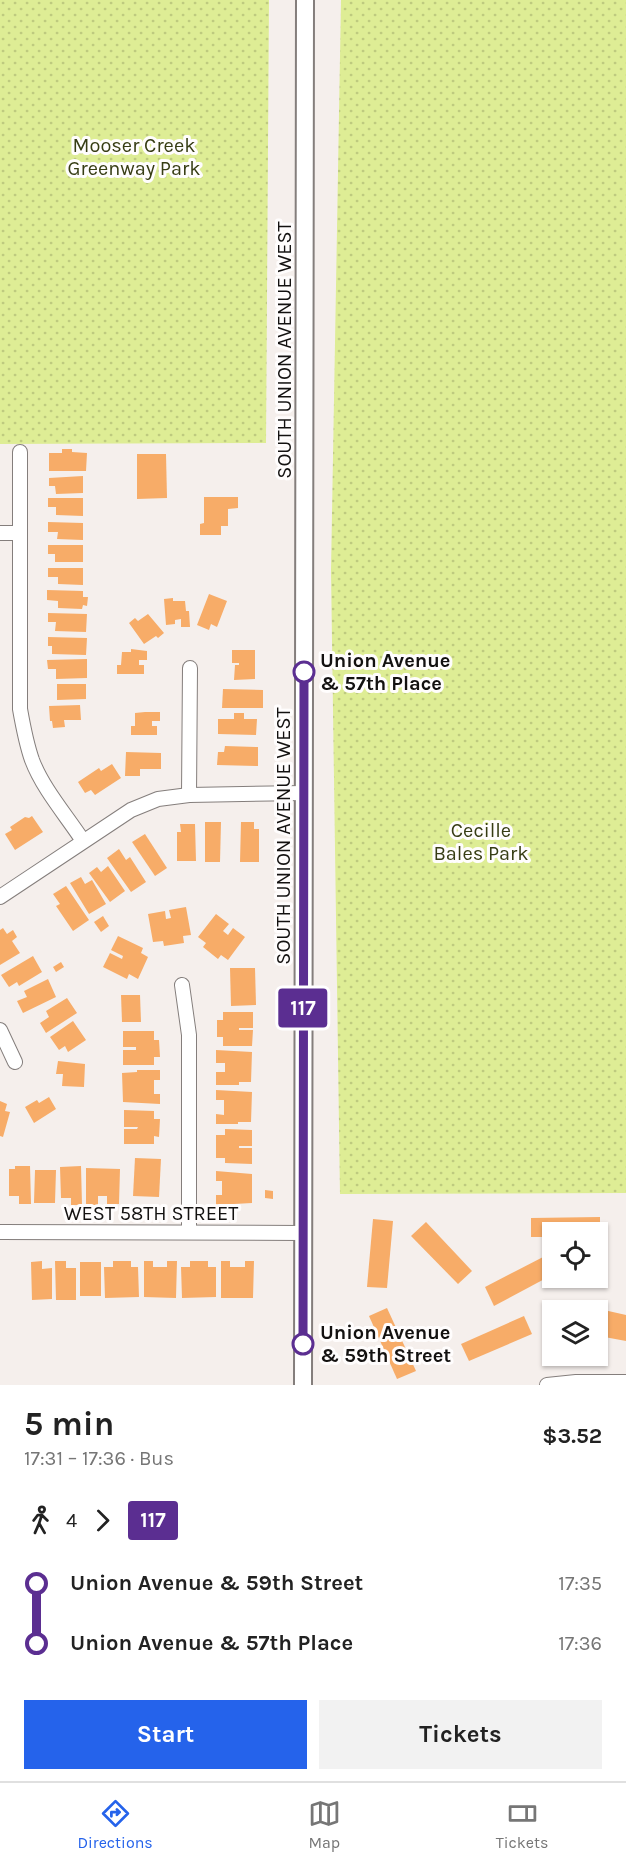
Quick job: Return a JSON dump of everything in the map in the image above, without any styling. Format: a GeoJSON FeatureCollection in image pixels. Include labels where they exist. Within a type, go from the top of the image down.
{"type":"FeatureCollection","features":[{"type":"Feature","properties":{"kind":"street","name":"SOUTH UNION AVENUE WEST"},"geometry":{"type":"LineString","coordinates":[[303,1385],[305,0]]}},
{"type":"Feature","properties":{"kind":"street"},"geometry":{"type":"LineString","coordinates":[[20,452],[20,709],[24,735],[33,762],[48,789],[83,841]]}},
{"type":"Feature","properties":{"kind":"street"},"geometry":{"type":"LineString","coordinates":[[0,533],[20,533]]}},
{"type":"Feature","properties":{"kind":"street"},"geometry":{"type":"LineString","coordinates":[[189,795],[190,668]]}},
{"type":"Feature","properties":{"kind":"street"},"geometry":{"type":"LineString","coordinates":[[0,897],[143,804],[173,796],[189,795],[304,794]]}},
{"type":"Feature","properties":{"kind":"street"},"geometry":{"type":"LineString","coordinates":[[182,985],[189,1035],[189,1232]]}},
{"type":"Feature","properties":{"kind":"street"},"geometry":{"type":"LineString","coordinates":[[0,1030],[15,1062]]}},
{"type":"Feature","properties":{"kind":"street","name":"WEST 58TH STREET"},"geometry":{"type":"LineString","coordinates":[[0,1232],[303,1233]]}},
{"type":"Feature","properties":{"kind":"street"},"geometry":{"type":"LineString","coordinates":[[547,1385],[576,1382],[626,1382]]}},
{"type":"Feature","properties":{"kind":"green space","name":"Mooser Creek Greenway Park"},"geometry":{"type":"Polygon","coordinates":[[[0,0],[269,0],[266,443],[0,444],[0,0]]]}},
{"type":"Feature","properties":{"kind":"green space","name":"Cecille Bales Park"},"geometry":{"type":"Polygon","coordinates":[[[341,0],[626,0],[626,1193],[340,1194],[331,571],[341,0]]]}},
{"type":"Feature","properties":{"kind":"building"},"geometry":{"type":"Polygon","coordinates":[[[62,449],[87,453],[86,471],[49,471],[49,453],[62,453],[62,449]]]}},
{"type":"Feature","properties":{"kind":"building"},"geometry":{"type":"Polygon","coordinates":[[[137,454],[166,454],[167,498],[137,499],[137,454]]]}},
{"type":"Feature","properties":{"kind":"building"},"geometry":{"type":"Polygon","coordinates":[[[83,476],[83,493],[56,494],[55,486],[49,486],[49,478],[83,476]]]}},
{"type":"Feature","properties":{"kind":"building"},"geometry":{"type":"Polygon","coordinates":[[[204,497],[238,497],[238,508],[228,509],[228,526],[221,526],[221,535],[200,535],[200,524],[204,523],[204,497]]]}},
{"type":"Feature","properties":{"kind":"building"},"geometry":{"type":"Polygon","coordinates":[[[48,498],[83,498],[83,516],[56,515],[56,507],[48,507],[48,498]]]}},
{"type":"Feature","properties":{"kind":"building"},"geometry":{"type":"Polygon","coordinates":[[[48,522],[83,523],[83,540],[57,539],[58,532],[48,532],[48,522]]]}},
{"type":"Feature","properties":{"kind":"building"},"geometry":{"type":"Polygon","coordinates":[[[48,545],[83,545],[83,562],[55,562],[55,554],[48,554],[48,545]]]}},
{"type":"Feature","properties":{"kind":"building"},"geometry":{"type":"Polygon","coordinates":[[[48,568],[83,568],[83,585],[58,584],[58,577],[48,577],[48,568]]]}},
{"type":"Feature","properties":{"kind":"building"},"geometry":{"type":"Polygon","coordinates":[[[47,590],[83,591],[83,597],[88,597],[87,606],[83,605],[82,609],[58,608],[58,601],[47,600],[47,590]]]}},
{"type":"Feature","properties":{"kind":"building"},"geometry":{"type":"Polygon","coordinates":[[[209,594],[227,601],[217,627],[211,624],[209,630],[197,625],[209,594]]]}},
{"type":"Feature","properties":{"kind":"building"},"geometry":{"type":"Polygon","coordinates":[[[173,598],[173,601],[185,601],[186,611],[189,611],[190,627],[181,627],[181,619],[175,620],[175,624],[166,625],[164,599],[173,598]]]}},
{"type":"Feature","properties":{"kind":"building"},"geometry":{"type":"Polygon","coordinates":[[[48,613],[87,614],[86,632],[55,631],[56,622],[48,622],[48,613]]]}},
{"type":"Feature","properties":{"kind":"building"},"geometry":{"type":"Polygon","coordinates":[[[148,614],[164,633],[144,644],[129,623],[135,618],[138,621],[148,614]]]}},
{"type":"Feature","properties":{"kind":"building"},"geometry":{"type":"Polygon","coordinates":[[[48,637],[87,638],[86,655],[52,654],[52,646],[48,646],[48,637]]]}},
{"type":"Feature","properties":{"kind":"building"},"geometry":{"type":"Polygon","coordinates":[[[131,649],[147,651],[147,660],[139,660],[139,665],[144,665],[144,674],[117,674],[117,665],[121,665],[122,652],[131,652],[131,649]]]}},
{"type":"Feature","properties":{"kind":"building"},"geometry":{"type":"Polygon","coordinates":[[[232,650],[255,650],[255,679],[234,680],[235,665],[239,663],[232,663],[232,650]]]}},
{"type":"Feature","properties":{"kind":"building"},"geometry":{"type":"Polygon","coordinates":[[[87,659],[87,678],[56,679],[56,669],[48,669],[47,660],[87,659]]]}},
{"type":"Feature","properties":{"kind":"building"},"geometry":{"type":"Polygon","coordinates":[[[57,684],[86,684],[86,699],[57,700],[57,684]]]}},
{"type":"Feature","properties":{"kind":"building"},"geometry":{"type":"Polygon","coordinates":[[[223,689],[263,690],[263,708],[222,708],[223,689]]]}},
{"type":"Feature","properties":{"kind":"building"},"geometry":{"type":"Polygon","coordinates":[[[80,705],[81,720],[64,720],[65,727],[53,728],[49,706],[80,705]]]}},
{"type":"Feature","properties":{"kind":"building"},"geometry":{"type":"Polygon","coordinates":[[[160,712],[160,721],[152,721],[152,726],[157,726],[157,735],[131,735],[131,726],[135,726],[135,713],[160,712]]]}},
{"type":"Feature","properties":{"kind":"building"},"geometry":{"type":"Polygon","coordinates":[[[234,713],[244,713],[244,719],[257,719],[256,735],[218,734],[218,719],[234,719],[234,713]]]}},
{"type":"Feature","properties":{"kind":"building"},"geometry":{"type":"Polygon","coordinates":[[[225,746],[258,747],[258,766],[217,765],[218,752],[224,752],[225,746]]]}},
{"type":"Feature","properties":{"kind":"building"},"geometry":{"type":"Polygon","coordinates":[[[126,752],[161,753],[161,769],[140,769],[140,776],[125,776],[126,752]]]}},
{"type":"Feature","properties":{"kind":"building"},"geometry":{"type":"Polygon","coordinates":[[[112,764],[121,778],[95,795],[91,790],[85,793],[78,782],[99,768],[101,771],[112,764]]]}},
{"type":"Feature","properties":{"kind":"building"},"geometry":{"type":"Polygon","coordinates":[[[32,816],[43,832],[15,850],[5,834],[12,830],[10,827],[25,817],[32,816]]]}},
{"type":"Feature","properties":{"kind":"building"},"geometry":{"type":"Polygon","coordinates":[[[205,822],[221,822],[220,862],[205,862],[205,822]]]}},
{"type":"Feature","properties":{"kind":"building"},"geometry":{"type":"Polygon","coordinates":[[[241,822],[254,822],[254,829],[259,829],[259,862],[240,862],[241,822]]]}},
{"type":"Feature","properties":{"kind":"building"},"geometry":{"type":"Polygon","coordinates":[[[180,824],[195,824],[196,861],[177,861],[177,832],[181,832],[180,824]]]}},
{"type":"Feature","properties":{"kind":"building"},"geometry":{"type":"Polygon","coordinates":[[[145,834],[167,868],[155,876],[132,842],[145,834]]]}},
{"type":"Feature","properties":{"kind":"building"},"geometry":{"type":"Polygon","coordinates":[[[119,849],[126,860],[130,857],[146,882],[131,892],[107,858],[119,849]]]}},
{"type":"Feature","properties":{"kind":"building"},"geometry":{"type":"Polygon","coordinates":[[[108,866],[125,891],[110,902],[89,873],[97,867],[101,872],[108,866]]]}},
{"type":"Feature","properties":{"kind":"building"},"geometry":{"type":"Polygon","coordinates":[[[81,877],[85,884],[92,880],[106,904],[89,914],[70,883],[81,877]]]}},
{"type":"Feature","properties":{"kind":"building"},"geometry":{"type":"Polygon","coordinates":[[[66,886],[89,920],[73,931],[56,906],[60,904],[53,894],[66,886]]]}},
{"type":"Feature","properties":{"kind":"building"},"geometry":{"type":"Polygon","coordinates":[[[186,907],[191,935],[183,936],[184,943],[164,946],[163,941],[153,942],[148,914],[165,911],[166,919],[171,918],[169,910],[186,907]]]}},
{"type":"Feature","properties":{"kind":"building"},"geometry":{"type":"Polygon","coordinates":[[[216,914],[229,924],[223,931],[228,935],[233,928],[245,937],[228,960],[221,955],[218,959],[203,947],[206,943],[198,937],[216,914]]]}},
{"type":"Feature","properties":{"kind":"building"},"geometry":{"type":"Polygon","coordinates":[[[103,916],[109,926],[101,932],[94,922],[103,916]]]}},
{"type":"Feature","properties":{"kind":"building"},"geometry":{"type":"Polygon","coordinates":[[[3,928],[7,934],[13,930],[17,937],[12,941],[20,953],[0,965],[0,930],[3,928]]]}},
{"type":"Feature","properties":{"kind":"building"},"geometry":{"type":"Polygon","coordinates":[[[118,936],[143,948],[141,953],[148,957],[138,979],[129,974],[127,979],[103,967],[110,953],[122,959],[123,956],[111,950],[118,936]]]}},
{"type":"Feature","properties":{"kind":"building"},"geometry":{"type":"Polygon","coordinates":[[[33,956],[42,972],[19,986],[17,982],[9,987],[1,975],[33,956]]]}},
{"type":"Feature","properties":{"kind":"building"},"geometry":{"type":"Polygon","coordinates":[[[61,962],[64,967],[56,972],[53,967],[61,962]]]}},
{"type":"Feature","properties":{"kind":"building"},"geometry":{"type":"Polygon","coordinates":[[[230,968],[255,968],[256,1005],[231,1006],[230,968]]]}},
{"type":"Feature","properties":{"kind":"building"},"geometry":{"type":"Polygon","coordinates":[[[48,979],[56,997],[23,1013],[17,1001],[27,997],[24,991],[48,979]]]}},
{"type":"Feature","properties":{"kind":"building"},"geometry":{"type":"Polygon","coordinates":[[[121,995],[140,995],[141,1022],[122,1022],[121,995]]]}},
{"type":"Feature","properties":{"kind":"building"},"geometry":{"type":"Polygon","coordinates":[[[67,998],[77,1013],[46,1033],[40,1023],[49,1017],[46,1011],[67,998]]]}},
{"type":"Feature","properties":{"kind":"building"},"geometry":{"type":"Polygon","coordinates":[[[223,1012],[253,1012],[253,1028],[239,1028],[239,1030],[253,1030],[252,1046],[223,1046],[223,1037],[217,1037],[217,1020],[223,1020],[223,1012]]]}},
{"type":"Feature","properties":{"kind":"building"},"geometry":{"type":"Polygon","coordinates":[[[73,1021],[86,1040],[68,1052],[65,1046],[59,1050],[50,1037],[73,1021]]]}},
{"type":"Feature","properties":{"kind":"building"},"geometry":{"type":"Polygon","coordinates":[[[123,1031],[154,1031],[154,1040],[159,1040],[160,1057],[154,1057],[154,1065],[123,1065],[123,1050],[136,1050],[136,1047],[123,1047],[123,1031]]]}},
{"type":"Feature","properties":{"kind":"building"},"geometry":{"type":"Polygon","coordinates":[[[216,1050],[252,1052],[251,1082],[239,1082],[239,1085],[216,1085],[216,1072],[225,1072],[225,1063],[216,1063],[216,1050]]]}},
{"type":"Feature","properties":{"kind":"building"},"geometry":{"type":"Polygon","coordinates":[[[58,1061],[85,1064],[84,1087],[62,1086],[63,1074],[56,1074],[58,1061]]]}},
{"type":"Feature","properties":{"kind":"building"},"geometry":{"type":"Polygon","coordinates":[[[137,1070],[160,1070],[160,1080],[154,1080],[154,1094],[160,1094],[160,1104],[123,1102],[122,1073],[137,1072],[137,1070]]]}},
{"type":"Feature","properties":{"kind":"building"},"geometry":{"type":"Polygon","coordinates":[[[216,1090],[252,1092],[251,1122],[216,1124],[216,1114],[224,1115],[224,1100],[216,1100],[216,1090]]]}},
{"type":"Feature","properties":{"kind":"building"},"geometry":{"type":"Polygon","coordinates":[[[49,1097],[56,1109],[34,1123],[25,1107],[37,1100],[39,1103],[49,1097]]]}},
{"type":"Feature","properties":{"kind":"building"},"geometry":{"type":"Polygon","coordinates":[[[0,1101],[7,1104],[5,1111],[10,1112],[3,1137],[0,1136],[0,1101]]]}},
{"type":"Feature","properties":{"kind":"building"},"geometry":{"type":"Polygon","coordinates":[[[124,1110],[154,1111],[154,1119],[160,1119],[159,1137],[154,1136],[154,1144],[124,1144],[124,1129],[137,1129],[138,1127],[124,1127],[124,1110]]]}},
{"type":"Feature","properties":{"kind":"building"},"geometry":{"type":"Polygon","coordinates":[[[225,1129],[252,1130],[252,1146],[239,1146],[239,1148],[252,1148],[252,1164],[225,1163],[225,1158],[216,1158],[216,1135],[225,1135],[225,1129]]]}},
{"type":"Feature","properties":{"kind":"building"},"geometry":{"type":"Polygon","coordinates":[[[135,1158],[161,1159],[159,1197],[133,1196],[135,1158]]]}},
{"type":"Feature","properties":{"kind":"building"},"geometry":{"type":"Polygon","coordinates":[[[15,1166],[30,1166],[31,1204],[19,1204],[19,1196],[9,1196],[9,1169],[15,1169],[15,1166]]]}},
{"type":"Feature","properties":{"kind":"building"},"geometry":{"type":"Polygon","coordinates":[[[81,1166],[82,1205],[71,1205],[71,1198],[61,1198],[60,1167],[81,1166]]]}},
{"type":"Feature","properties":{"kind":"building"},"geometry":{"type":"Polygon","coordinates":[[[86,1168],[120,1169],[119,1204],[107,1204],[107,1196],[98,1196],[98,1205],[86,1205],[86,1168]]]}},
{"type":"Feature","properties":{"kind":"building"},"geometry":{"type":"Polygon","coordinates":[[[35,1170],[56,1170],[55,1203],[34,1203],[35,1170]]]}},
{"type":"Feature","properties":{"kind":"building"},"geometry":{"type":"Polygon","coordinates":[[[216,1171],[252,1174],[252,1203],[216,1205],[216,1195],[222,1195],[222,1181],[216,1181],[216,1171]]]}},
{"type":"Feature","properties":{"kind":"building"},"geometry":{"type":"Polygon","coordinates":[[[265,1190],[273,1191],[273,1199],[265,1198],[265,1190]]]}},
{"type":"Feature","properties":{"kind":"building"},"geometry":{"type":"Polygon","coordinates":[[[600,1217],[600,1222],[542,1222],[542,1237],[531,1237],[531,1218],[600,1217]]]}},
{"type":"Feature","properties":{"kind":"building"},"geometry":{"type":"Polygon","coordinates":[[[373,1219],[393,1221],[387,1288],[367,1287],[373,1219]]]}},
{"type":"Feature","properties":{"kind":"building"},"geometry":{"type":"Polygon","coordinates":[[[426,1222],[472,1271],[458,1284],[411,1236],[426,1222]]]}},
{"type":"Feature","properties":{"kind":"building"},"geometry":{"type":"Polygon","coordinates":[[[542,1258],[542,1280],[494,1306],[485,1287],[542,1258]]]}},
{"type":"Feature","properties":{"kind":"building"},"geometry":{"type":"Polygon","coordinates":[[[42,1261],[42,1269],[52,1268],[52,1299],[32,1300],[31,1262],[42,1261]]]}},
{"type":"Feature","properties":{"kind":"building"},"geometry":{"type":"Polygon","coordinates":[[[55,1261],[66,1261],[66,1268],[76,1268],[76,1300],[56,1300],[55,1261]]]}},
{"type":"Feature","properties":{"kind":"building"},"geometry":{"type":"Polygon","coordinates":[[[113,1261],[131,1261],[131,1267],[138,1267],[139,1297],[105,1298],[104,1267],[113,1267],[113,1261]]]}},
{"type":"Feature","properties":{"kind":"building"},"geometry":{"type":"Polygon","coordinates":[[[144,1261],[153,1261],[153,1267],[167,1267],[167,1261],[177,1261],[176,1298],[144,1297],[144,1261]]]}},
{"type":"Feature","properties":{"kind":"building"},"geometry":{"type":"Polygon","coordinates":[[[190,1261],[208,1261],[208,1267],[216,1267],[216,1297],[182,1298],[181,1267],[190,1267],[190,1261]]]}},
{"type":"Feature","properties":{"kind":"building"},"geometry":{"type":"Polygon","coordinates":[[[221,1261],[230,1261],[230,1267],[245,1267],[245,1261],[254,1261],[253,1298],[221,1298],[221,1261]]]}},
{"type":"Feature","properties":{"kind":"building"},"geometry":{"type":"Polygon","coordinates":[[[80,1262],[101,1262],[101,1296],[80,1296],[80,1262]]]}},
{"type":"Feature","properties":{"kind":"building"},"geometry":{"type":"Polygon","coordinates":[[[387,1308],[416,1371],[397,1379],[369,1316],[387,1308]]]}},
{"type":"Feature","properties":{"kind":"building"},"geometry":{"type":"Polygon","coordinates":[[[608,1311],[626,1315],[626,1341],[608,1338],[608,1311]]]}},
{"type":"Feature","properties":{"kind":"building"},"geometry":{"type":"Polygon","coordinates":[[[524,1316],[532,1334],[469,1361],[461,1344],[524,1316]]]}},
{"type":"Feature","properties":{"kind":"bus line","name":"117"},"geometry":{"type":"LineString","coordinates":[[303,1344],[304,672]]}},
{"type":"Feature","properties":{"kind":"place","name":"Union Avenue & 57th Place"},"geometry":{"type":"Point","coordinates":[304,672]}},
{"type":"Feature","properties":{"kind":"place","name":"Union Avenue & 59th Street"},"geometry":{"type":"Point","coordinates":[303,1344]}}]}
